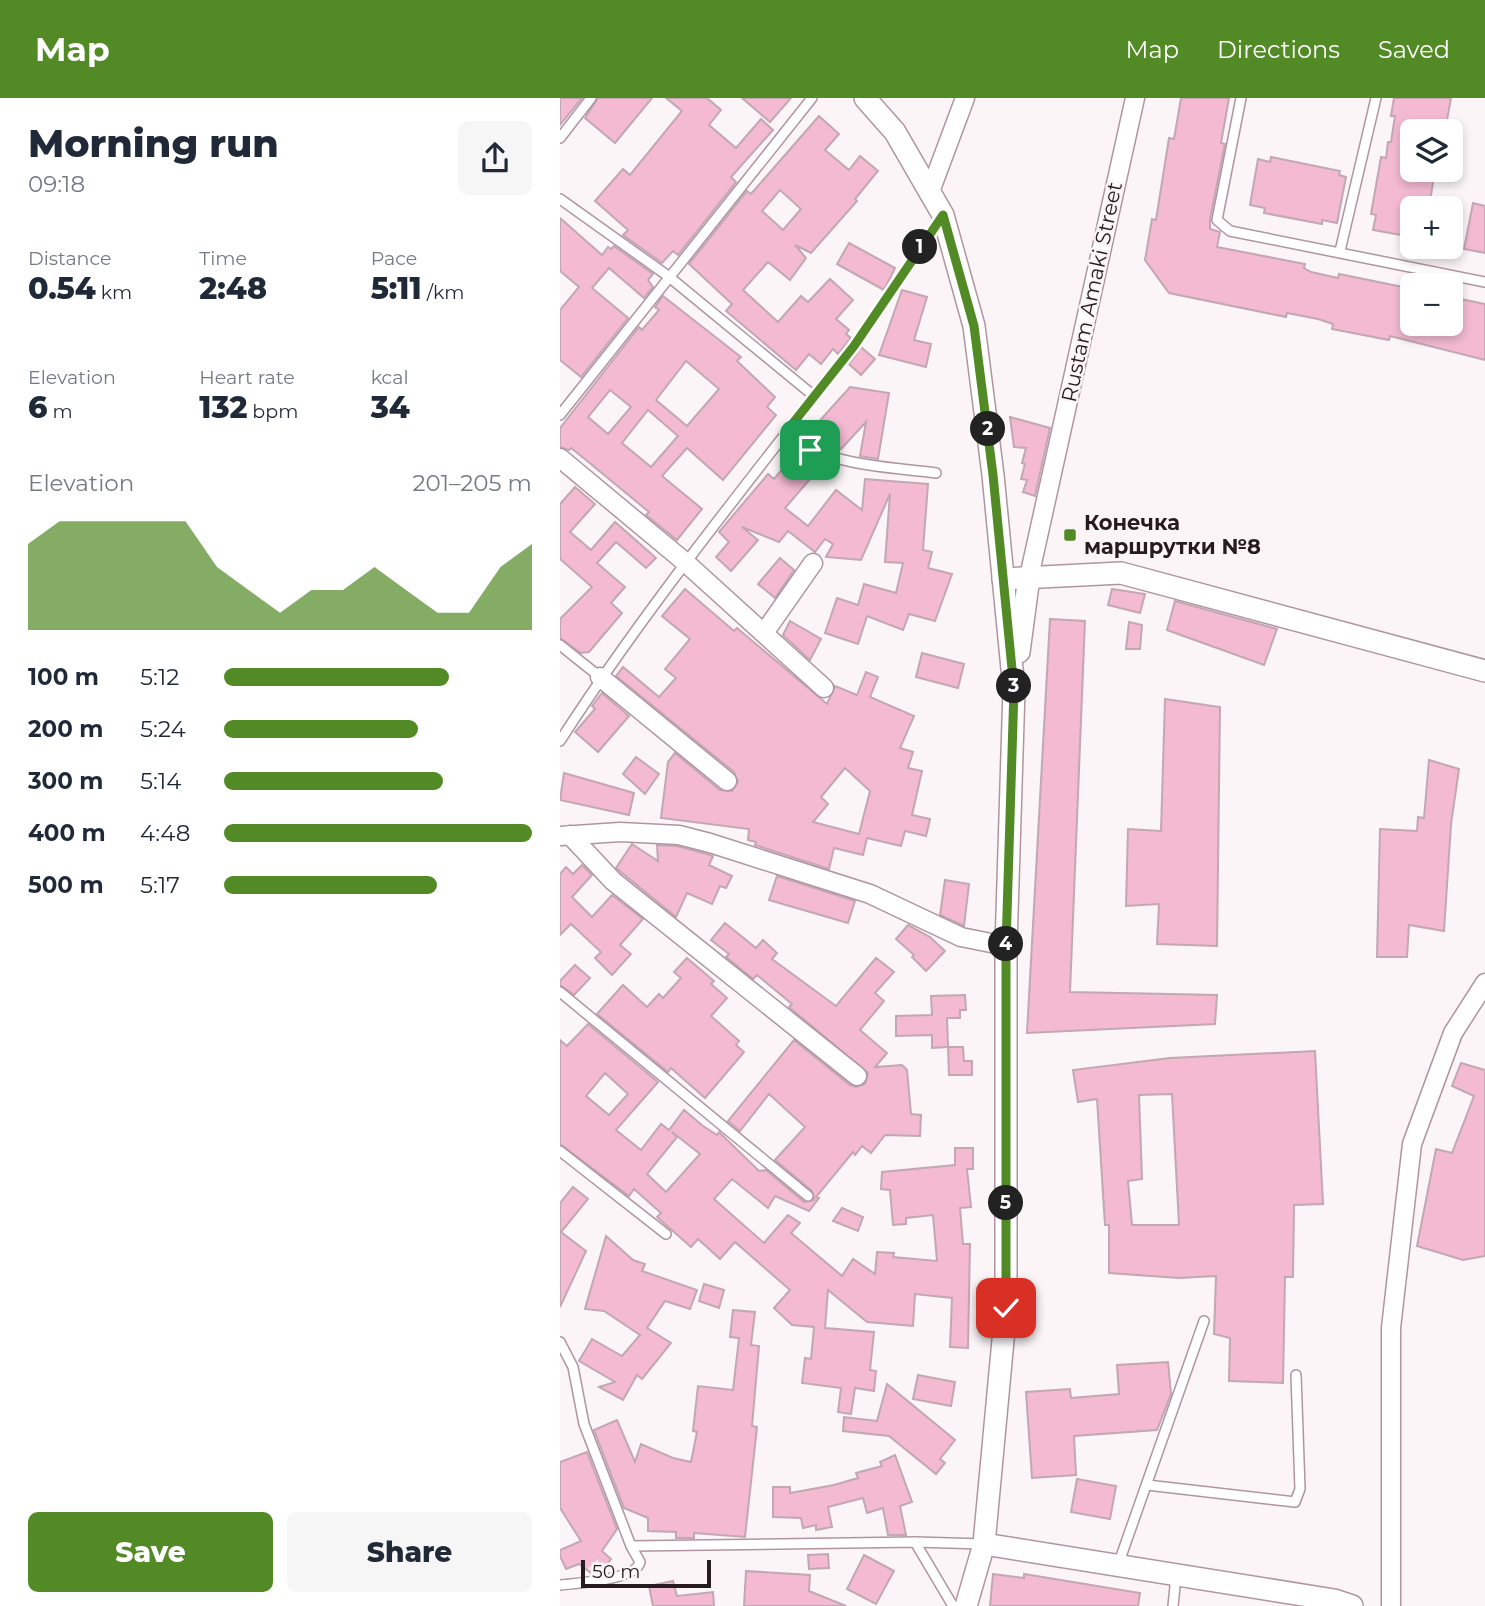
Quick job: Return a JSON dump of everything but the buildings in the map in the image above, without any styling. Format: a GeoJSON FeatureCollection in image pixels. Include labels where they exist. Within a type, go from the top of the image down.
{"type":"FeatureCollection","features":[{"type":"Feature","properties":{"kind":"street"},"geometry":{"type":"LineString","coordinates":[[865,98],[895,132],[931,189],[943,215],[974,326],[1014,689]]}},
{"type":"Feature","properties":{"kind":"street"},"geometry":{"type":"LineString","coordinates":[[931,189],[965,98]]}},
{"type":"Feature","properties":{"kind":"street","name":"Rustam Amaki Street"},"geometry":{"type":"LineString","coordinates":[[1029,577],[1135,98]]}},
{"type":"Feature","properties":{"kind":"street"},"geometry":{"type":"LineString","coordinates":[[560,458],[685,562],[824,688]]}},
{"type":"Feature","properties":{"kind":"street"},"geometry":{"type":"LineString","coordinates":[[764,633],[813,563]]}},
{"type":"Feature","properties":{"kind":"street"},"geometry":{"type":"LineString","coordinates":[[1003,579],[1121,573],[1485,671]]}},
{"type":"Feature","properties":{"kind":"street"},"geometry":{"type":"LineString","coordinates":[[965,1606],[984,1544],[1006,1308],[1006,946],[1014,689],[1029,577]]}},
{"type":"Feature","properties":{"kind":"street"},"geometry":{"type":"LineString","coordinates":[[600,677],[727,780]]}},
{"type":"Feature","properties":{"kind":"street"},"geometry":{"type":"LineString","coordinates":[[565,835],[620,832],[667,835],[710,843],[870,894],[961,937],[1006,946]]}},
{"type":"Feature","properties":{"kind":"street"},"geometry":{"type":"LineString","coordinates":[[565,835],[612,881],[857,1076]]}},
{"type":"Feature","properties":{"kind":"street"},"geometry":{"type":"LineString","coordinates":[[1391,1606],[1391,1328],[1412,1144],[1453,1033],[1485,983]]}},
{"type":"Feature","properties":{"kind":"street"},"geometry":{"type":"LineString","coordinates":[[984,1544],[1334,1600],[1352,1606]]}},
{"type":"Feature","properties":{"kind":"lane"},"geometry":{"type":"LineString","coordinates":[[560,138],[591,98]]}},
{"type":"Feature","properties":{"kind":"lane"},"geometry":{"type":"LineString","coordinates":[[560,415],[812,98]]}},
{"type":"Feature","properties":{"kind":"lane"},"geometry":{"type":"LineString","coordinates":[[1241,98],[1217,220],[1230,231],[1485,282]]}},
{"type":"Feature","properties":{"kind":"lane"},"geometry":{"type":"LineString","coordinates":[[1340,251],[1376,98]]}},
{"type":"Feature","properties":{"kind":"lane"},"geometry":{"type":"LineString","coordinates":[[560,199],[668,276],[814,396]]}},
{"type":"Feature","properties":{"kind":"lane"},"geometry":{"type":"LineString","coordinates":[[560,741],[600,677],[685,562],[854,346],[943,215]]}},
{"type":"Feature","properties":{"kind":"lane"},"geometry":{"type":"LineString","coordinates":[[786,432],[803,446],[835,460],[936,473]]}},
{"type":"Feature","properties":{"kind":"lane"},"geometry":{"type":"LineString","coordinates":[[560,645],[600,677]]}},
{"type":"Feature","properties":{"kind":"lane"},"geometry":{"type":"LineString","coordinates":[[560,992],[808,1196]]}},
{"type":"Feature","properties":{"kind":"lane"},"geometry":{"type":"LineString","coordinates":[[560,1152],[667,1234]]}},
{"type":"Feature","properties":{"kind":"lane"},"geometry":{"type":"LineString","coordinates":[[1118,1565],[1204,1321]]}},
{"type":"Feature","properties":{"kind":"lane"},"geometry":{"type":"LineString","coordinates":[[560,1342],[573,1367],[584,1424],[631,1546],[640,1562],[633,1572],[596,1581],[560,1585]]}},
{"type":"Feature","properties":{"kind":"lane"},"geometry":{"type":"LineString","coordinates":[[1147,1485],[1295,1502],[1300,1489],[1296,1375]]}},
{"type":"Feature","properties":{"kind":"lane"},"geometry":{"type":"LineString","coordinates":[[915,1542],[953,1606]]}},
{"type":"Feature","properties":{"kind":"lane"},"geometry":{"type":"LineString","coordinates":[[631,1546],[915,1542],[984,1544]]}},
{"type":"Feature","properties":{"kind":"lane"},"geometry":{"type":"LineString","coordinates":[[1173,1606],[1176,1576]]}},
{"type":"Feature","properties":{"kind":"place","name":"Конечка маршрутки №8"},"geometry":{"type":"Point","coordinates":[1070,535]}},
{"type":"Feature","properties":{"kind":"route"},"geometry":{"type":"LineString","coordinates":[[810,450],[786,432],[854,346],[943,215],[974,326],[993,475],[1014,689],[1006,946],[1006,1308]]}}]}
